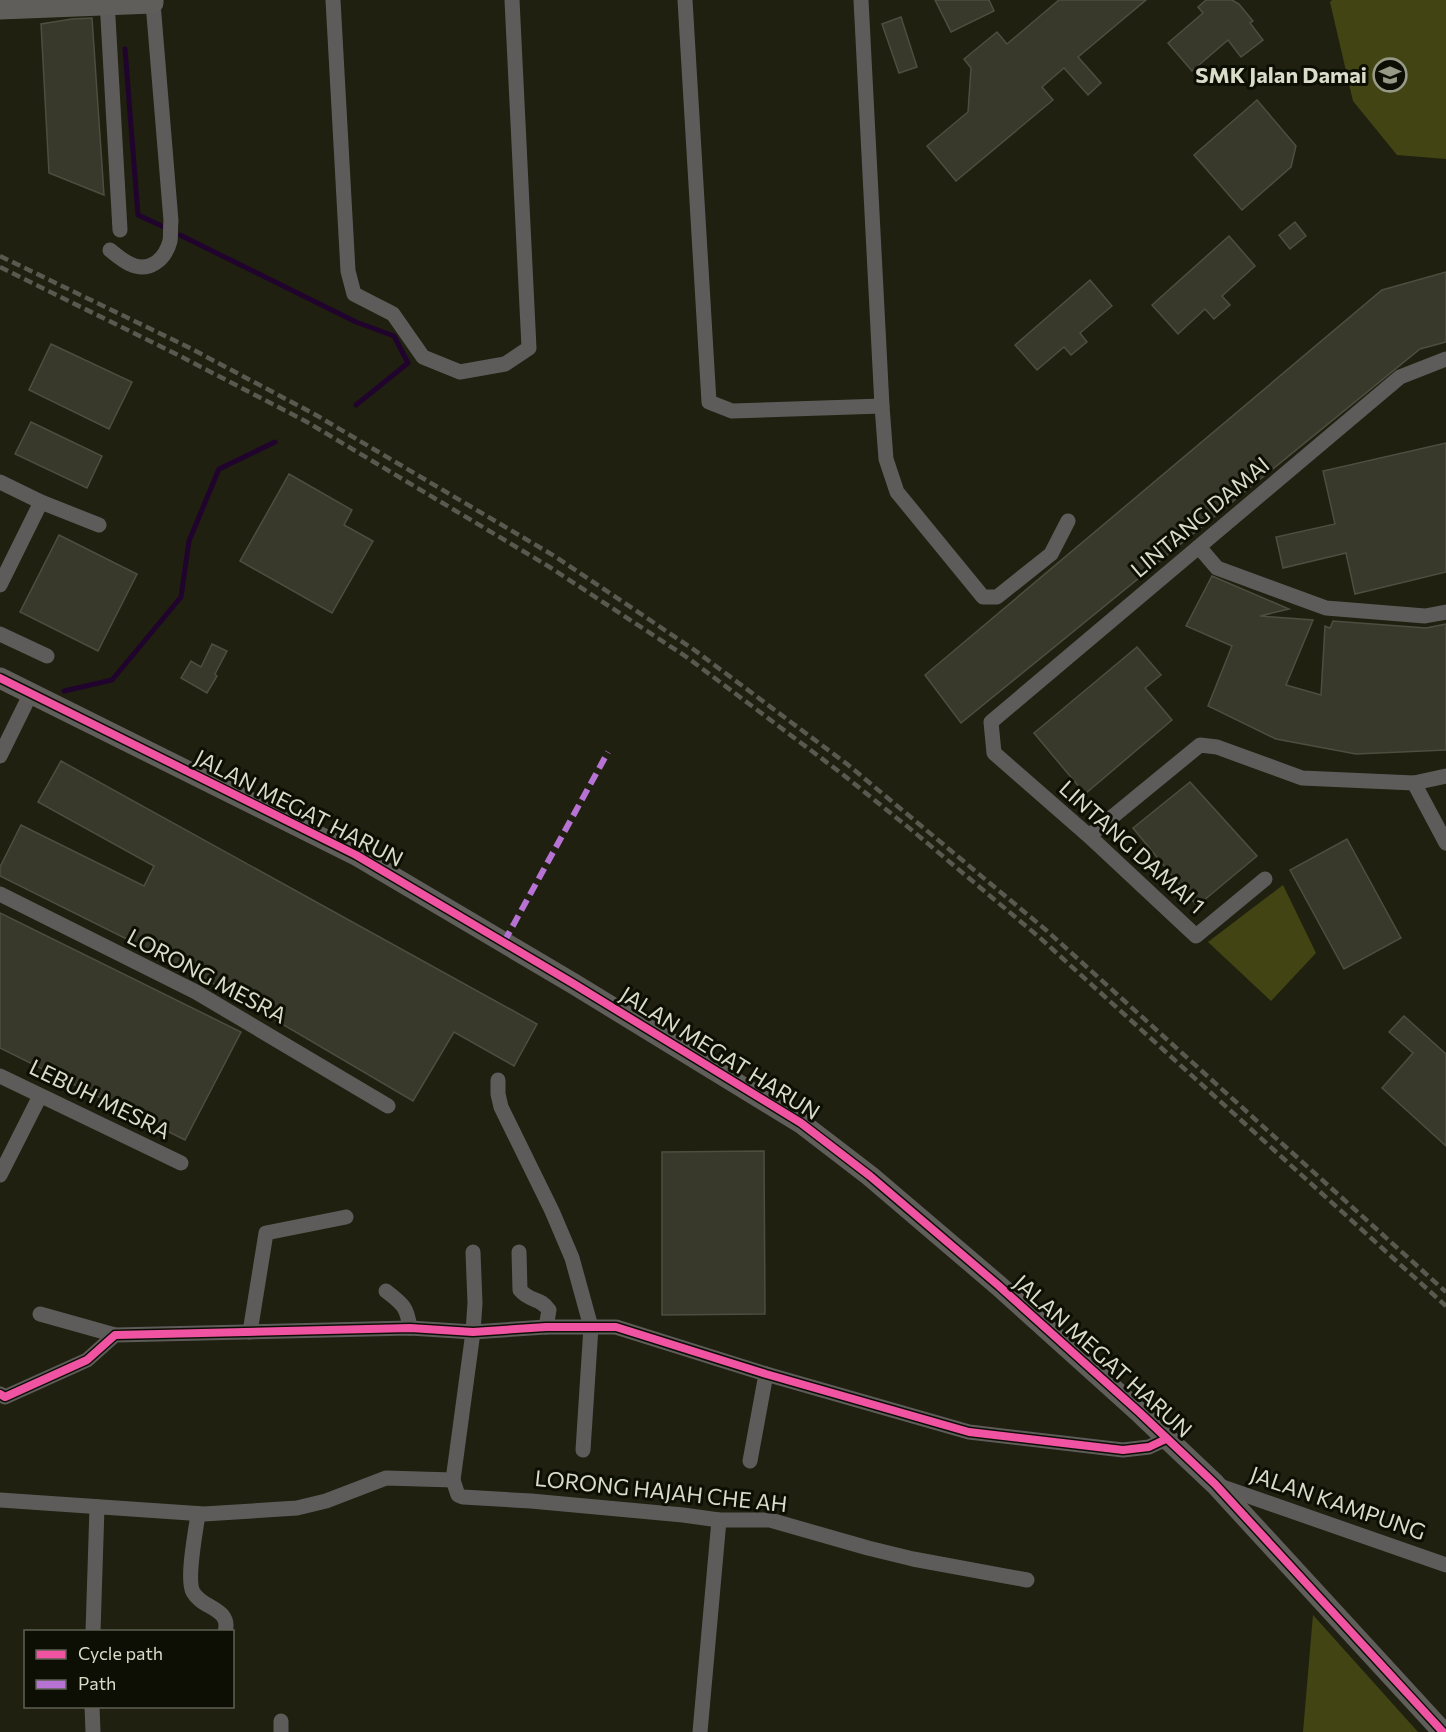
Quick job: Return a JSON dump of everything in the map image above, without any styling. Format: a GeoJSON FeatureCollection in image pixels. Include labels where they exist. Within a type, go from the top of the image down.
{"type":"FeatureCollection","features":[{"type":"Feature","properties":{"kind":"street"},"geometry":{"type":"LineString","coordinates":[[333,0],[348,271],[354,294],[393,314],[423,357],[460,372],[505,364],[529,348],[512,0]]}},
{"type":"Feature","properties":{"kind":"street"},"geometry":{"type":"LineString","coordinates":[[685,0],[709,402],[732,411],[882,406]]}},
{"type":"Feature","properties":{"kind":"street"},"geometry":{"type":"LineString","coordinates":[[861,0],[882,406],[886,459],[897,492],[983,597],[997,597],[1051,554],[1068,520]]}},
{"type":"Feature","properties":{"kind":"street"},"geometry":{"type":"LineString","coordinates":[[0,9],[153,1],[171,221],[170,241],[159,261],[150,267],[140,268],[129,264],[110,250]]}},
{"type":"Feature","properties":{"kind":"street"},"geometry":{"type":"LineString","coordinates":[[107,2],[120,230]]}},
{"type":"Feature","properties":{"kind":"street","name":"LINTANG DAMAI"},"geometry":{"type":"LineString","coordinates":[[991,722],[1400,377],[1446,359]]}},
{"type":"Feature","properties":{"kind":"street"},"geometry":{"type":"LineString","coordinates":[[0,482],[41,502],[99,525]]}},
{"type":"Feature","properties":{"kind":"street"},"geometry":{"type":"LineString","coordinates":[[0,585],[41,502]]}},
{"type":"Feature","properties":{"kind":"street"},"geometry":{"type":"LineString","coordinates":[[1199,547],[1217,568],[1326,608],[1425,616],[1446,612]]}},
{"type":"Feature","properties":{"kind":"street"},"geometry":{"type":"LineString","coordinates":[[0,634],[47,656]]}},
{"type":"Feature","properties":{"kind":"street","name":"JALAN MEGAT HARUN"},"geometry":{"type":"LineString","coordinates":[[0,678],[356,855],[574,984],[801,1123],[870,1176],[999,1286],[1215,1484],[1443,1732]]}},
{"type":"Feature","properties":{"kind":"street"},"geometry":{"type":"LineString","coordinates":[[0,756],[31,693]]}},
{"type":"Feature","properties":{"kind":"street","name":"LINTANG DAMAI 1"},"geometry":{"type":"LineString","coordinates":[[991,722],[994,753],[1089,836],[1196,936],[1265,879]]}},
{"type":"Feature","properties":{"kind":"street"},"geometry":{"type":"LineString","coordinates":[[1089,836],[1200,745],[1217,747],[1302,778],[1414,783],[1446,776]]}},
{"type":"Feature","properties":{"kind":"street"},"geometry":{"type":"LineString","coordinates":[[1414,783],[1446,843]]}},
{"type":"Feature","properties":{"kind":"street","name":"LORONG MESRA"},"geometry":{"type":"LineString","coordinates":[[0,894],[196,992],[388,1106]]}},
{"type":"Feature","properties":{"kind":"street","name":"LEBUH MESRA"},"geometry":{"type":"LineString","coordinates":[[0,1076],[181,1163]]}},
{"type":"Feature","properties":{"kind":"street"},"geometry":{"type":"LineString","coordinates":[[498,1080],[501,1107],[552,1211],[572,1258],[591,1327],[583,1450]]}},
{"type":"Feature","properties":{"kind":"street"},"geometry":{"type":"LineString","coordinates":[[0,1175],[40,1096]]}},
{"type":"Feature","properties":{"kind":"street"},"geometry":{"type":"LineString","coordinates":[[250,1332],[266,1233],[346,1217]]}},
{"type":"Feature","properties":{"kind":"street"},"geometry":{"type":"LineString","coordinates":[[0,1500],[198,1514],[297,1508],[326,1501],[386,1478],[453,1480],[473,1332],[475,1303],[473,1252]]}},
{"type":"Feature","properties":{"kind":"street"},"geometry":{"type":"LineString","coordinates":[[519,1252],[520,1290],[526,1297],[543,1302],[549,1310],[546,1327]]}},
{"type":"Feature","properties":{"kind":"street"},"geometry":{"type":"LineString","coordinates":[[386,1291],[408,1312],[410,1328]]}},
{"type":"Feature","properties":{"kind":"street"},"geometry":{"type":"LineString","coordinates":[[40,1314],[115,1335],[410,1328],[473,1332],[546,1327],[616,1327],[766,1374],[969,1432],[1123,1450],[1149,1447],[1166,1438]]}},
{"type":"Feature","properties":{"kind":"street"},"geometry":{"type":"LineString","coordinates":[[0,1394],[5,1397],[87,1360],[115,1335]]}},
{"type":"Feature","properties":{"kind":"street"},"geometry":{"type":"LineString","coordinates":[[750,1461],[766,1374]]}},
{"type":"Feature","properties":{"kind":"street","name":"LORONG HAJAH CHE AH"},"geometry":{"type":"LineString","coordinates":[[453,1480],[458,1495],[464,1497],[543,1502],[718,1520],[770,1520],[868,1548],[1027,1580]]}},
{"type":"Feature","properties":{"kind":"street","name":"JALAN KAMPUNG"},"geometry":{"type":"LineString","coordinates":[[1215,1484],[1446,1565]]}},
{"type":"Feature","properties":{"kind":"street"},"geometry":{"type":"LineString","coordinates":[[93,1630],[97,1507]]}},
{"type":"Feature","properties":{"kind":"street"},"geometry":{"type":"LineString","coordinates":[[198,1514],[190,1581],[194,1593],[224,1615],[227,1625],[226,1630]]}},
{"type":"Feature","properties":{"kind":"street"},"geometry":{"type":"LineString","coordinates":[[700,1732],[718,1520]]}},
{"type":"Feature","properties":{"kind":"street"},"geometry":{"type":"LineString","coordinates":[[92,1708],[93,1732]]}},
{"type":"Feature","properties":{"kind":"green space"},"geometry":{"type":"Polygon","coordinates":[[[1332,0],[1446,0],[1446,159],[1397,155],[1353,101],[1330,2],[1332,0]]]}},
{"type":"Feature","properties":{"kind":"green space"},"geometry":{"type":"Polygon","coordinates":[[[1283,885],[1316,953],[1271,1001],[1208,942],[1283,885]]]}},
{"type":"Feature","properties":{"kind":"green space"},"geometry":{"type":"Polygon","coordinates":[[[1313,1615],[1418,1732],[1303,1732],[1313,1615]]]}},
{"type":"Feature","properties":{"kind":"building"},"geometry":{"type":"Polygon","coordinates":[[[935,0],[989,0],[994,11],[951,32],[935,0]]]}},
{"type":"Feature","properties":{"kind":"building"},"geometry":{"type":"Polygon","coordinates":[[[1059,0],[1146,0],[1078,57],[1101,83],[1088,95],[1064,68],[1042,87],[1053,100],[956,181],[927,146],[968,112],[971,68],[964,59],[997,32],[1007,44],[1059,0]]]}},
{"type":"Feature","properties":{"kind":"building"},"geometry":{"type":"Polygon","coordinates":[[[1206,0],[1232,0],[1239,4],[1253,21],[1250,23],[1263,40],[1241,57],[1228,40],[1192,71],[1168,43],[1203,13],[1198,7],[1206,0]]]}},
{"type":"Feature","properties":{"kind":"building"},"geometry":{"type":"Polygon","coordinates":[[[901,17],[917,67],[899,73],[882,24],[901,17]]]}},
{"type":"Feature","properties":{"kind":"building"},"geometry":{"type":"Polygon","coordinates":[[[92,18],[104,195],[49,173],[41,24],[92,18]]]}},
{"type":"Feature","properties":{"kind":"building"},"geometry":{"type":"Polygon","coordinates":[[[1257,100],[1296,146],[1291,167],[1242,210],[1194,155],[1257,100]]]}},
{"type":"Feature","properties":{"kind":"building"},"geometry":{"type":"Polygon","coordinates":[[[1295,222],[1306,236],[1290,249],[1279,235],[1295,222]]]}},
{"type":"Feature","properties":{"kind":"building"},"geometry":{"type":"Polygon","coordinates":[[[1229,236],[1255,266],[1222,296],[1230,305],[1214,319],[1205,309],[1178,334],[1152,305],[1229,236]]]}},
{"type":"Feature","properties":{"kind":"building"},"geometry":{"type":"Polygon","coordinates":[[[1446,272],[1446,342],[1420,349],[961,723],[925,675],[1382,290],[1446,272]]]}},
{"type":"Feature","properties":{"kind":"building"},"geometry":{"type":"Polygon","coordinates":[[[1090,280],[1112,306],[1080,333],[1087,342],[1071,355],[1064,347],[1037,370],[1015,345],[1090,280]]]}},
{"type":"Feature","properties":{"kind":"building"},"geometry":{"type":"Polygon","coordinates":[[[51,344],[132,382],[109,429],[29,390],[51,344]]]}},
{"type":"Feature","properties":{"kind":"building"},"geometry":{"type":"Polygon","coordinates":[[[31,422],[102,456],[87,488],[15,454],[31,422]]]}},
{"type":"Feature","properties":{"kind":"building"},"geometry":{"type":"Polygon","coordinates":[[[1446,443],[1446,572],[1355,594],[1346,553],[1283,568],[1276,537],[1335,524],[1323,471],[1446,443]]]}},
{"type":"Feature","properties":{"kind":"building"},"geometry":{"type":"Polygon","coordinates":[[[289,474],[352,510],[344,525],[373,541],[332,613],[240,561],[289,474]]]}},
{"type":"Feature","properties":{"kind":"building"},"geometry":{"type":"Polygon","coordinates":[[[59,535],[137,574],[98,651],[20,612],[59,535]]]}},
{"type":"Feature","properties":{"kind":"building"},"geometry":{"type":"Polygon","coordinates":[[[1212,576],[1289,609],[1260,616],[1313,620],[1286,685],[1321,695],[1325,626],[1330,628],[1333,621],[1426,628],[1446,624],[1446,750],[1356,754],[1276,739],[1208,706],[1232,646],[1186,626],[1212,576]]]}},
{"type":"Feature","properties":{"kind":"building"},"geometry":{"type":"Polygon","coordinates":[[[212,644],[227,651],[207,693],[181,678],[191,661],[201,667],[212,644]]]}},
{"type":"Feature","properties":{"kind":"building"},"geometry":{"type":"Polygon","coordinates":[[[1137,647],[1161,675],[1145,688],[1172,720],[1085,794],[1034,733],[1137,647]]]}},
{"type":"Feature","properties":{"kind":"building"},"geometry":{"type":"Polygon","coordinates":[[[61,761],[537,1024],[514,1066],[454,1032],[413,1101],[197,974],[0,876],[0,867],[21,825],[144,886],[154,866],[38,802],[61,761]]]}},
{"type":"Feature","properties":{"kind":"building"},"geometry":{"type":"Polygon","coordinates":[[[1190,782],[1257,856],[1197,906],[1133,828],[1190,782]]]}},
{"type":"Feature","properties":{"kind":"building"},"geometry":{"type":"Polygon","coordinates":[[[1347,839],[1401,938],[1344,969],[1290,870],[1347,839]]]}},
{"type":"Feature","properties":{"kind":"building"},"geometry":{"type":"Polygon","coordinates":[[[0,913],[241,1032],[185,1140],[0,1048],[0,913]]]}},
{"type":"Feature","properties":{"kind":"building"},"geometry":{"type":"Polygon","coordinates":[[[1404,1016],[1446,1054],[1446,1146],[1382,1088],[1413,1053],[1389,1032],[1404,1016]]]}},
{"type":"Feature","properties":{"kind":"building"},"geometry":{"type":"Polygon","coordinates":[[[764,1151],[765,1314],[662,1315],[662,1152],[764,1151]]]}},
{"type":"Feature","properties":{"kind":"waterway"},"geometry":{"type":"LineString","coordinates":[[125,49],[138,215],[164,227]]}},
{"type":"Feature","properties":{"kind":"waterway"},"geometry":{"type":"LineString","coordinates":[[180,235],[356,322],[394,336],[408,363],[356,405]]}},
{"type":"Feature","properties":{"kind":"waterway"},"geometry":{"type":"LineString","coordinates":[[64,691],[112,680],[181,597],[189,541],[219,469],[275,442]]}},
{"type":"Feature","properties":{"kind":"railway"},"geometry":{"type":"LineString","coordinates":[[0,256],[188,347],[316,415],[556,557],[693,649],[847,764],[1046,930],[1446,1292]]}},
{"type":"Feature","properties":{"kind":"railway"},"geometry":{"type":"LineString","coordinates":[[0,267],[307,422],[548,566],[688,658],[841,773],[1039,937],[1446,1306]]}},
{"type":"Feature","properties":{"kind":"marked path"},"geometry":{"type":"LineString","coordinates":[[504,942],[608,752]]}},
{"type":"Feature","properties":{"kind":"cycle path"},"geometry":{"type":"LineString","coordinates":[[0,678],[356,855],[574,984],[801,1123],[870,1176],[999,1286],[1215,1484],[1443,1732]]}},
{"type":"Feature","properties":{"kind":"cycle path"},"geometry":{"type":"LineString","coordinates":[[0,1394],[5,1397],[87,1360],[115,1335],[410,1328],[473,1332],[546,1327],[616,1327],[766,1374],[969,1432],[1123,1450],[1149,1447],[1166,1439]]}},
{"type":"Feature","properties":{"kind":"place","name":"SMK Jalan Damai"},"geometry":{"type":"Point","coordinates":[1390,75]}}]}
